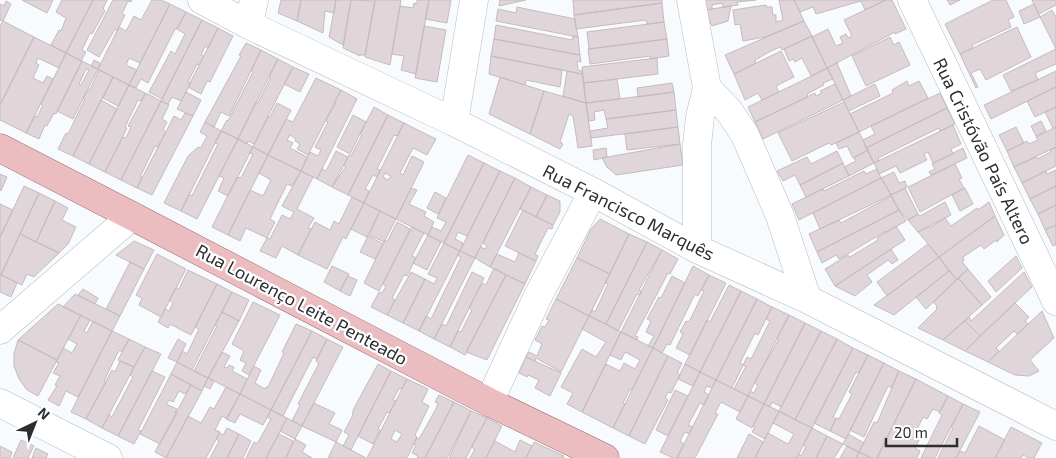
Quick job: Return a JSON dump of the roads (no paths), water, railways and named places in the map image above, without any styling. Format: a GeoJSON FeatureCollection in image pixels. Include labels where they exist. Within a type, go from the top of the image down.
{"type":"FeatureCollection","features":[{"type":"Feature","properties":{"kind":"main road","name":"Rua Lourenço Leite Penteado"},"geometry":{"type":"LineString","coordinates":[[0,148],[489,402],[605,458]]}},
{"type":"Feature","properties":{"kind":"street","name":"Rua Francisco Marquês"},"geometry":{"type":"LineString","coordinates":[[202,0],[252,12],[454,122],[593,192],[697,249],[807,299],[1056,426]]}},
{"type":"Feature","properties":{"kind":"street"},"geometry":{"type":"LineString","coordinates":[[454,122],[474,0]]}},
{"type":"Feature","properties":{"kind":"street"},"geometry":{"type":"LineString","coordinates":[[691,0],[707,88],[700,117],[697,145],[697,249]]}},
{"type":"Feature","properties":{"kind":"street","name":"Rua Cristóvão País Altero"},"geometry":{"type":"LineString","coordinates":[[912,0],[1056,301]]}},
{"type":"Feature","properties":{"kind":"street"},"geometry":{"type":"LineString","coordinates":[[707,88],[729,111],[744,135],[780,216],[807,299]]}},
{"type":"Feature","properties":{"kind":"street"},"geometry":{"type":"LineString","coordinates":[[489,402],[538,296],[593,192]]}},
{"type":"Feature","properties":{"kind":"street"},"geometry":{"type":"LineString","coordinates":[[0,330],[132,216]]}},
{"type":"Feature","properties":{"kind":"street"},"geometry":{"type":"LineString","coordinates":[[0,403],[108,458]]}}]}
